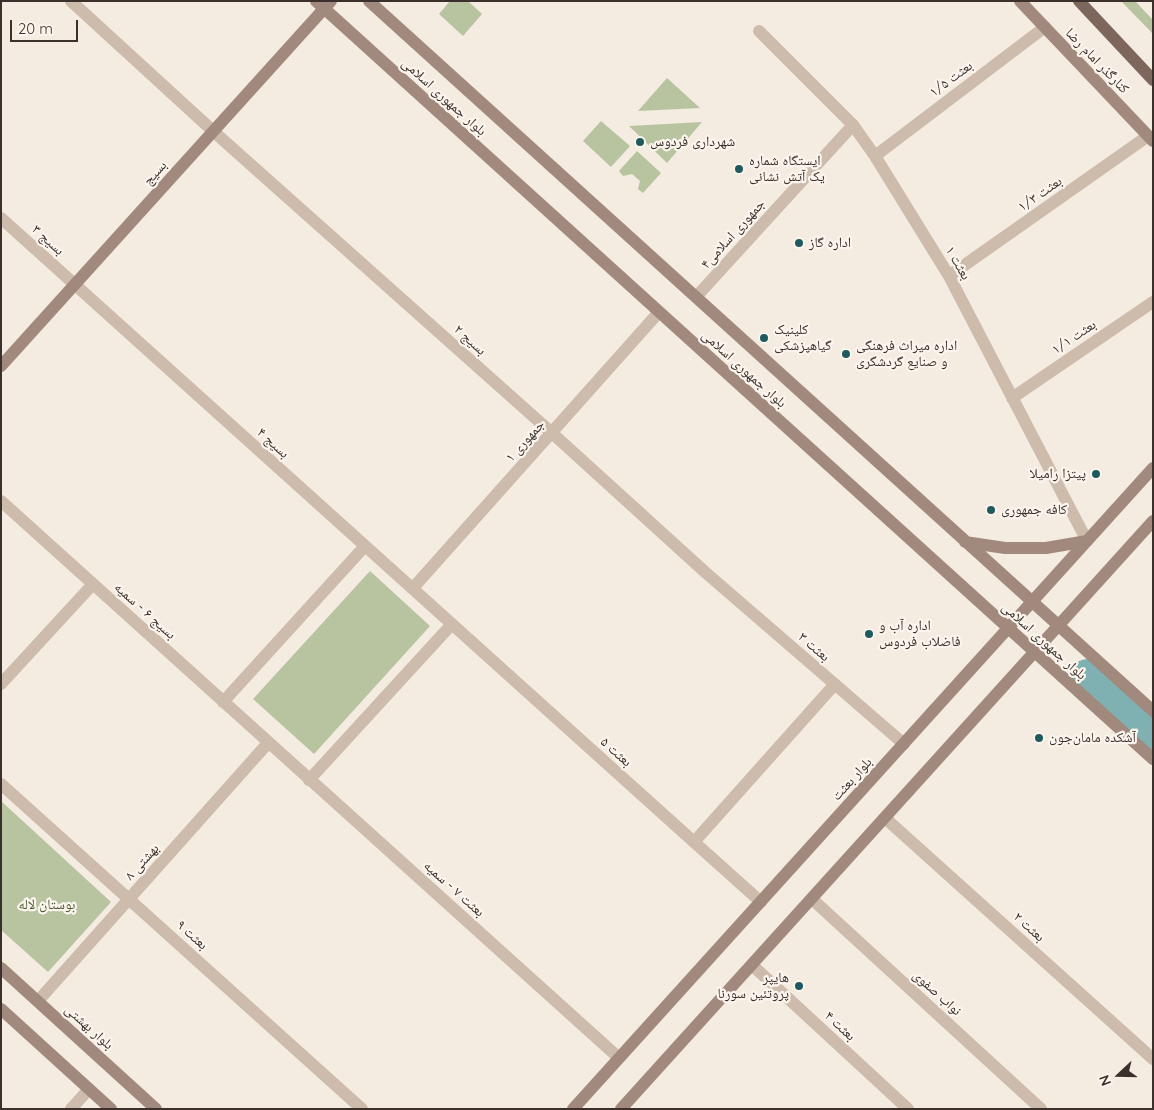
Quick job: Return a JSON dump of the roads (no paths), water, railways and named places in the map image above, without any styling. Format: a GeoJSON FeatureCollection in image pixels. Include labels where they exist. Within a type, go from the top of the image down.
{"type":"FeatureCollection","features":[{"type":"Feature","properties":{"kind":"main road","name":"بلوار جمهوری اسلامی"},"geometry":{"type":"LineString","coordinates":[[369,1],[1031,602],[1153,710]]}},
{"type":"Feature","properties":{"kind":"main road","name":"کنارگذر امام رضا"},"geometry":{"type":"LineString","coordinates":[[1020,1],[1150,139]]}},
{"type":"Feature","properties":{"kind":"main road"},"geometry":{"type":"LineString","coordinates":[[1079,1],[1153,80]]}},
{"type":"Feature","properties":{"kind":"main road","name":"بسیج"},"geometry":{"type":"LineString","coordinates":[[1,366],[213,131],[324,4]]}},
{"type":"Feature","properties":{"kind":"main road","name":"بلوار جمهوری اسلامی"},"geometry":{"type":"LineString","coordinates":[[324,4],[659,312],[1153,758]]}},
{"type":"Feature","properties":{"kind":"main road","name":"بلوار بعثت"},"geometry":{"type":"LineString","coordinates":[[573,1109],[1153,468]]}},
{"type":"Feature","properties":{"kind":"main road"},"geometry":{"type":"LineString","coordinates":[[621,1109],[1153,521]]}},
{"type":"Feature","properties":{"kind":"main road"},"geometry":{"type":"LineString","coordinates":[[965,542],[1005,548],[1046,548],[1087,541]]}},
{"type":"Feature","properties":{"kind":"main road","name":"بلوار بهشتی"},"geometry":{"type":"LineString","coordinates":[[1,968],[156,1109]]}},
{"type":"Feature","properties":{"kind":"main road"},"geometry":{"type":"LineString","coordinates":[[1,1009],[111,1109]]}},
{"type":"Feature","properties":{"kind":"street","name":"بسیج ۲"},"geometry":{"type":"LineString","coordinates":[[71,1],[213,131],[705,572]]}},
{"type":"Feature","properties":{"kind":"street","name":"بعثت ۱/۵"},"geometry":{"type":"LineString","coordinates":[[875,156],[1045,27]]}},
{"type":"Feature","properties":{"kind":"street","name":"بعثت ۱"},"geometry":{"type":"LineString","coordinates":[[759,32],[853,125],[875,156],[949,276],[1087,541]]}},
{"type":"Feature","properties":{"kind":"street","name":"جمهوری اسلامی۴"},"geometry":{"type":"LineString","coordinates":[[696,297],[853,125]]}},
{"type":"Feature","properties":{"kind":"street","name":"بعثت ۱/۳"},"geometry":{"type":"LineString","coordinates":[[949,276],[1150,139]]}},
{"type":"Feature","properties":{"kind":"street","name":"بسیج ۳"},"geometry":{"type":"LineString","coordinates":[[1,218],[75,284]]}},
{"type":"Feature","properties":{"kind":"street","name":"بسیج ۴"},"geometry":{"type":"LineString","coordinates":[[75,284],[452,624]]}},
{"type":"Feature","properties":{"kind":"street","name":"بعثت ۱/۱"},"geometry":{"type":"LineString","coordinates":[[1012,398],[1153,302]]}},
{"type":"Feature","properties":{"kind":"street","name":"جمهوری ۱"},"geometry":{"type":"LineString","coordinates":[[413,588],[659,312]]}},
{"type":"Feature","properties":{"kind":"street","name":"بسیج ۶ - سمیه"},"geometry":{"type":"LineString","coordinates":[[1,501],[268,743]]}},
{"type":"Feature","properties":{"kind":"street"},"geometry":{"type":"LineString","coordinates":[[224,702],[366,546]]}},
{"type":"Feature","properties":{"kind":"street","name":"بعثت ۳"},"geometry":{"type":"LineString","coordinates":[[705,572],[904,744]]}},
{"type":"Feature","properties":{"kind":"street"},"geometry":{"type":"LineString","coordinates":[[1,684],[93,584]]}},
{"type":"Feature","properties":{"kind":"street"},"geometry":{"type":"LineString","coordinates":[[309,780],[452,624]]}},
{"type":"Feature","properties":{"kind":"street","name":"بعثت ۵"},"geometry":{"type":"LineString","coordinates":[[452,624],[761,902]]}},
{"type":"Feature","properties":{"kind":"street"},"geometry":{"type":"LineString","coordinates":[[694,842],[835,684]]}},
{"type":"Feature","properties":{"kind":"street","name":"بعثت ۷ - سمیه"},"geometry":{"type":"LineString","coordinates":[[268,743],[619,1058]]}},
{"type":"Feature","properties":{"kind":"street","name":"بهشتی ۸"},"geometry":{"type":"LineString","coordinates":[[38,1002],[268,743]]}},
{"type":"Feature","properties":{"kind":"street","name":"بعثت ۹"},"geometry":{"type":"LineString","coordinates":[[1,784],[362,1109]]}},
{"type":"Feature","properties":{"kind":"street","name":"بعثت ۲"},"geometry":{"type":"LineString","coordinates":[[885,818],[1153,1059]]}},
{"type":"Feature","properties":{"kind":"street","name":"نواب صفوی"},"geometry":{"type":"LineString","coordinates":[[812,899],[1041,1109]]}},
{"type":"Feature","properties":{"kind":"street","name":"بعثت ۴"},"geometry":{"type":"LineString","coordinates":[[752,965],[908,1109]]}},
{"type":"Feature","properties":{"kind":"street"},"geometry":{"type":"LineString","coordinates":[[71,1109],[89,1089]]}},
{"type":"Feature","properties":{"kind":"waterway"},"geometry":{"type":"LineString","coordinates":[[1088,679],[1153,736]]}},
{"type":"Feature","properties":{"kind":"place","name":"شهرداری فردوس"},"geometry":{"type":"Point","coordinates":[640,142]}},
{"type":"Feature","properties":{"kind":"place","name":"ایستگاه شماره یک آتش نشانی"},"geometry":{"type":"Point","coordinates":[739,169]}},
{"type":"Feature","properties":{"kind":"place","name":"اداره گاز"},"geometry":{"type":"Point","coordinates":[799,243]}},
{"type":"Feature","properties":{"kind":"place","name":"کلینیک گیاهپزشکی"},"geometry":{"type":"Point","coordinates":[764,338]}},
{"type":"Feature","properties":{"kind":"place","name":"اداره میراث فرهنگی و صنایع گردشگری"},"geometry":{"type":"Point","coordinates":[846,354]}},
{"type":"Feature","properties":{"kind":"place","name":"پیتزا رامیلا"},"geometry":{"type":"Point","coordinates":[1096,474]}},
{"type":"Feature","properties":{"kind":"place","name":"کافه جمهوری"},"geometry":{"type":"Point","coordinates":[991,510]}},
{"type":"Feature","properties":{"kind":"place","name":"اداره آب و فاضلاب فردوس"},"geometry":{"type":"Point","coordinates":[869,634]}},
{"type":"Feature","properties":{"kind":"place","name":"آشکده مامان‌جون"},"geometry":{"type":"Point","coordinates":[1039,738]}},
{"type":"Feature","properties":{"kind":"place","name":"هایپر پروتئین سورنا"},"geometry":{"type":"Point","coordinates":[799,986]}},
{"type":"Feature","properties":{"kind":"park label","name":"بوستان لاله"},"geometry":{"type":"Point","coordinates":[47,905]}}]}
